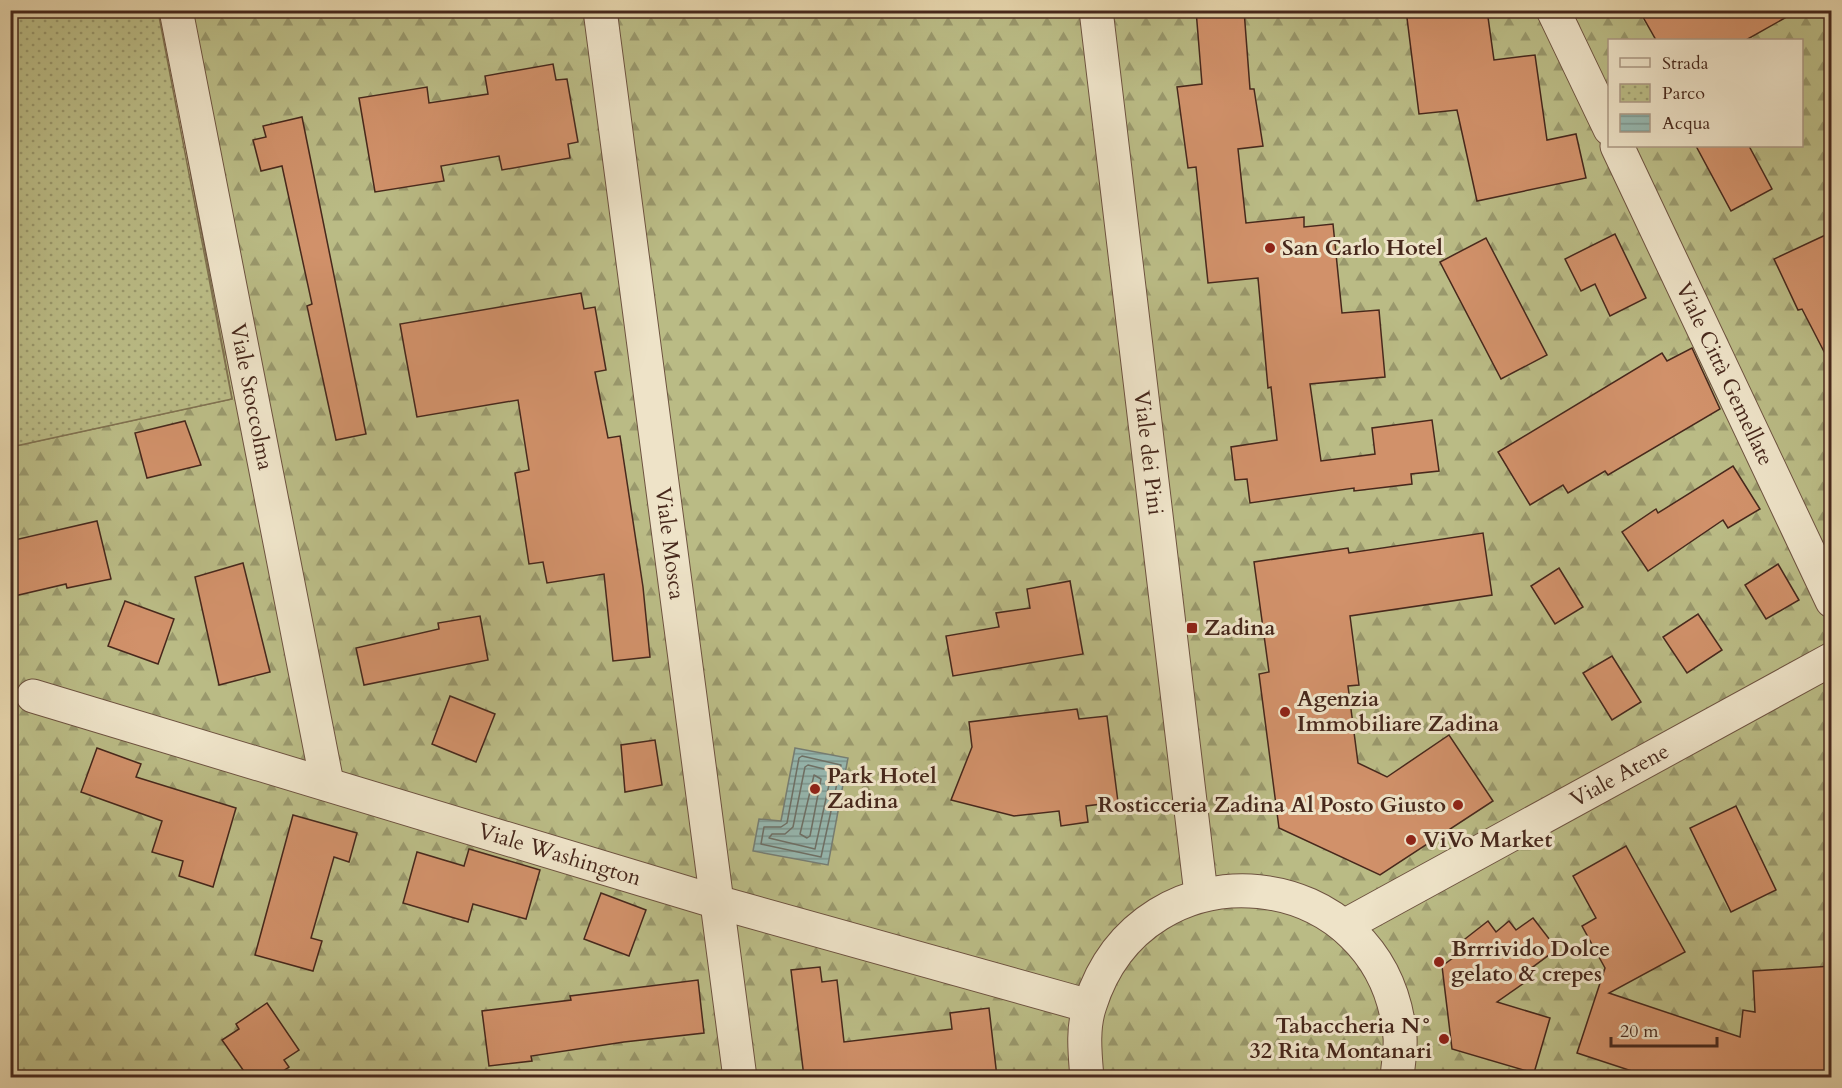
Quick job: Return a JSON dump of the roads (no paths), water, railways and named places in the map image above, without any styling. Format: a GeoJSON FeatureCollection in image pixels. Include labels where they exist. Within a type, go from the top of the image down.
{"type":"FeatureCollection","features":[{"type":"Feature","properties":{"kind":"street","name":"Viale Stoccolma"},"geometry":{"type":"LineString","coordinates":[[176,10],[327,783]]}},
{"type":"Feature","properties":{"kind":"street","name":"Viale Mosca"},"geometry":{"type":"LineString","coordinates":[[600,10],[740,1077]]}},
{"type":"Feature","properties":{"kind":"street","name":"Viale dei Pini"},"geometry":{"type":"LineString","coordinates":[[1096,10],[1201,894]]}},
{"type":"Feature","properties":{"kind":"street"},"geometry":{"type":"LineString","coordinates":[[1554,10],[1608,125]]}},
{"type":"Feature","properties":{"kind":"street","name":"Viale Città Gemellate"},"geometry":{"type":"LineString","coordinates":[[1617,147],[1832,601]]}},
{"type":"Feature","properties":{"kind":"street","name":"Viale Atene"},"geometry":{"type":"LineString","coordinates":[[1344,926],[1832,659]]}},
{"type":"Feature","properties":{"kind":"street","name":"Viale Washington"},"geometry":{"type":"LineString","coordinates":[[33,696],[717,902],[1089,1006]]}},
{"type":"Feature","properties":{"kind":"street"},"geometry":{"type":"LineString","coordinates":[[1088,1077],[1084,1044],[1089,1006],[1113,956],[1152,917],[1201,894],[1239,889],[1277,893],[1313,905],[1344,926],[1373,958],[1392,996],[1400,1037],[1396,1077]]}},
{"type":"Feature","properties":{"kind":"water","name":"Park Hotel Zadina"},"geometry":{"type":"Polygon","coordinates":[[[795,748],[848,758],[828,865],[753,851],[759,819],[781,821],[795,748]]]}},
{"type":"Feature","properties":{"kind":"place","name":"San Carlo Hotel"},"geometry":{"type":"Point","coordinates":[1270,248]}},
{"type":"Feature","properties":{"kind":"place","name":"Zadina"},"geometry":{"type":"Point","coordinates":[1192,628]}},
{"type":"Feature","properties":{"kind":"place","name":"Agenzia Immobiliare Zadina"},"geometry":{"type":"Point","coordinates":[1285,712]}},
{"type":"Feature","properties":{"kind":"place","name":"Park Hotel Zadina"},"geometry":{"type":"Point","coordinates":[815,789]}},
{"type":"Feature","properties":{"kind":"place","name":"Rosticceria Zadina Al Posto Giusto"},"geometry":{"type":"Point","coordinates":[1458,805]}},
{"type":"Feature","properties":{"kind":"place","name":"ViVo Market"},"geometry":{"type":"Point","coordinates":[1411,840]}},
{"type":"Feature","properties":{"kind":"place","name":"Brrrivido Dolce gelato & crepes"},"geometry":{"type":"Point","coordinates":[1439,962]}},
{"type":"Feature","properties":{"kind":"place","name":"Tabaccheria N° 32 Rita Montanari"},"geometry":{"type":"Point","coordinates":[1444,1039]}}]}
